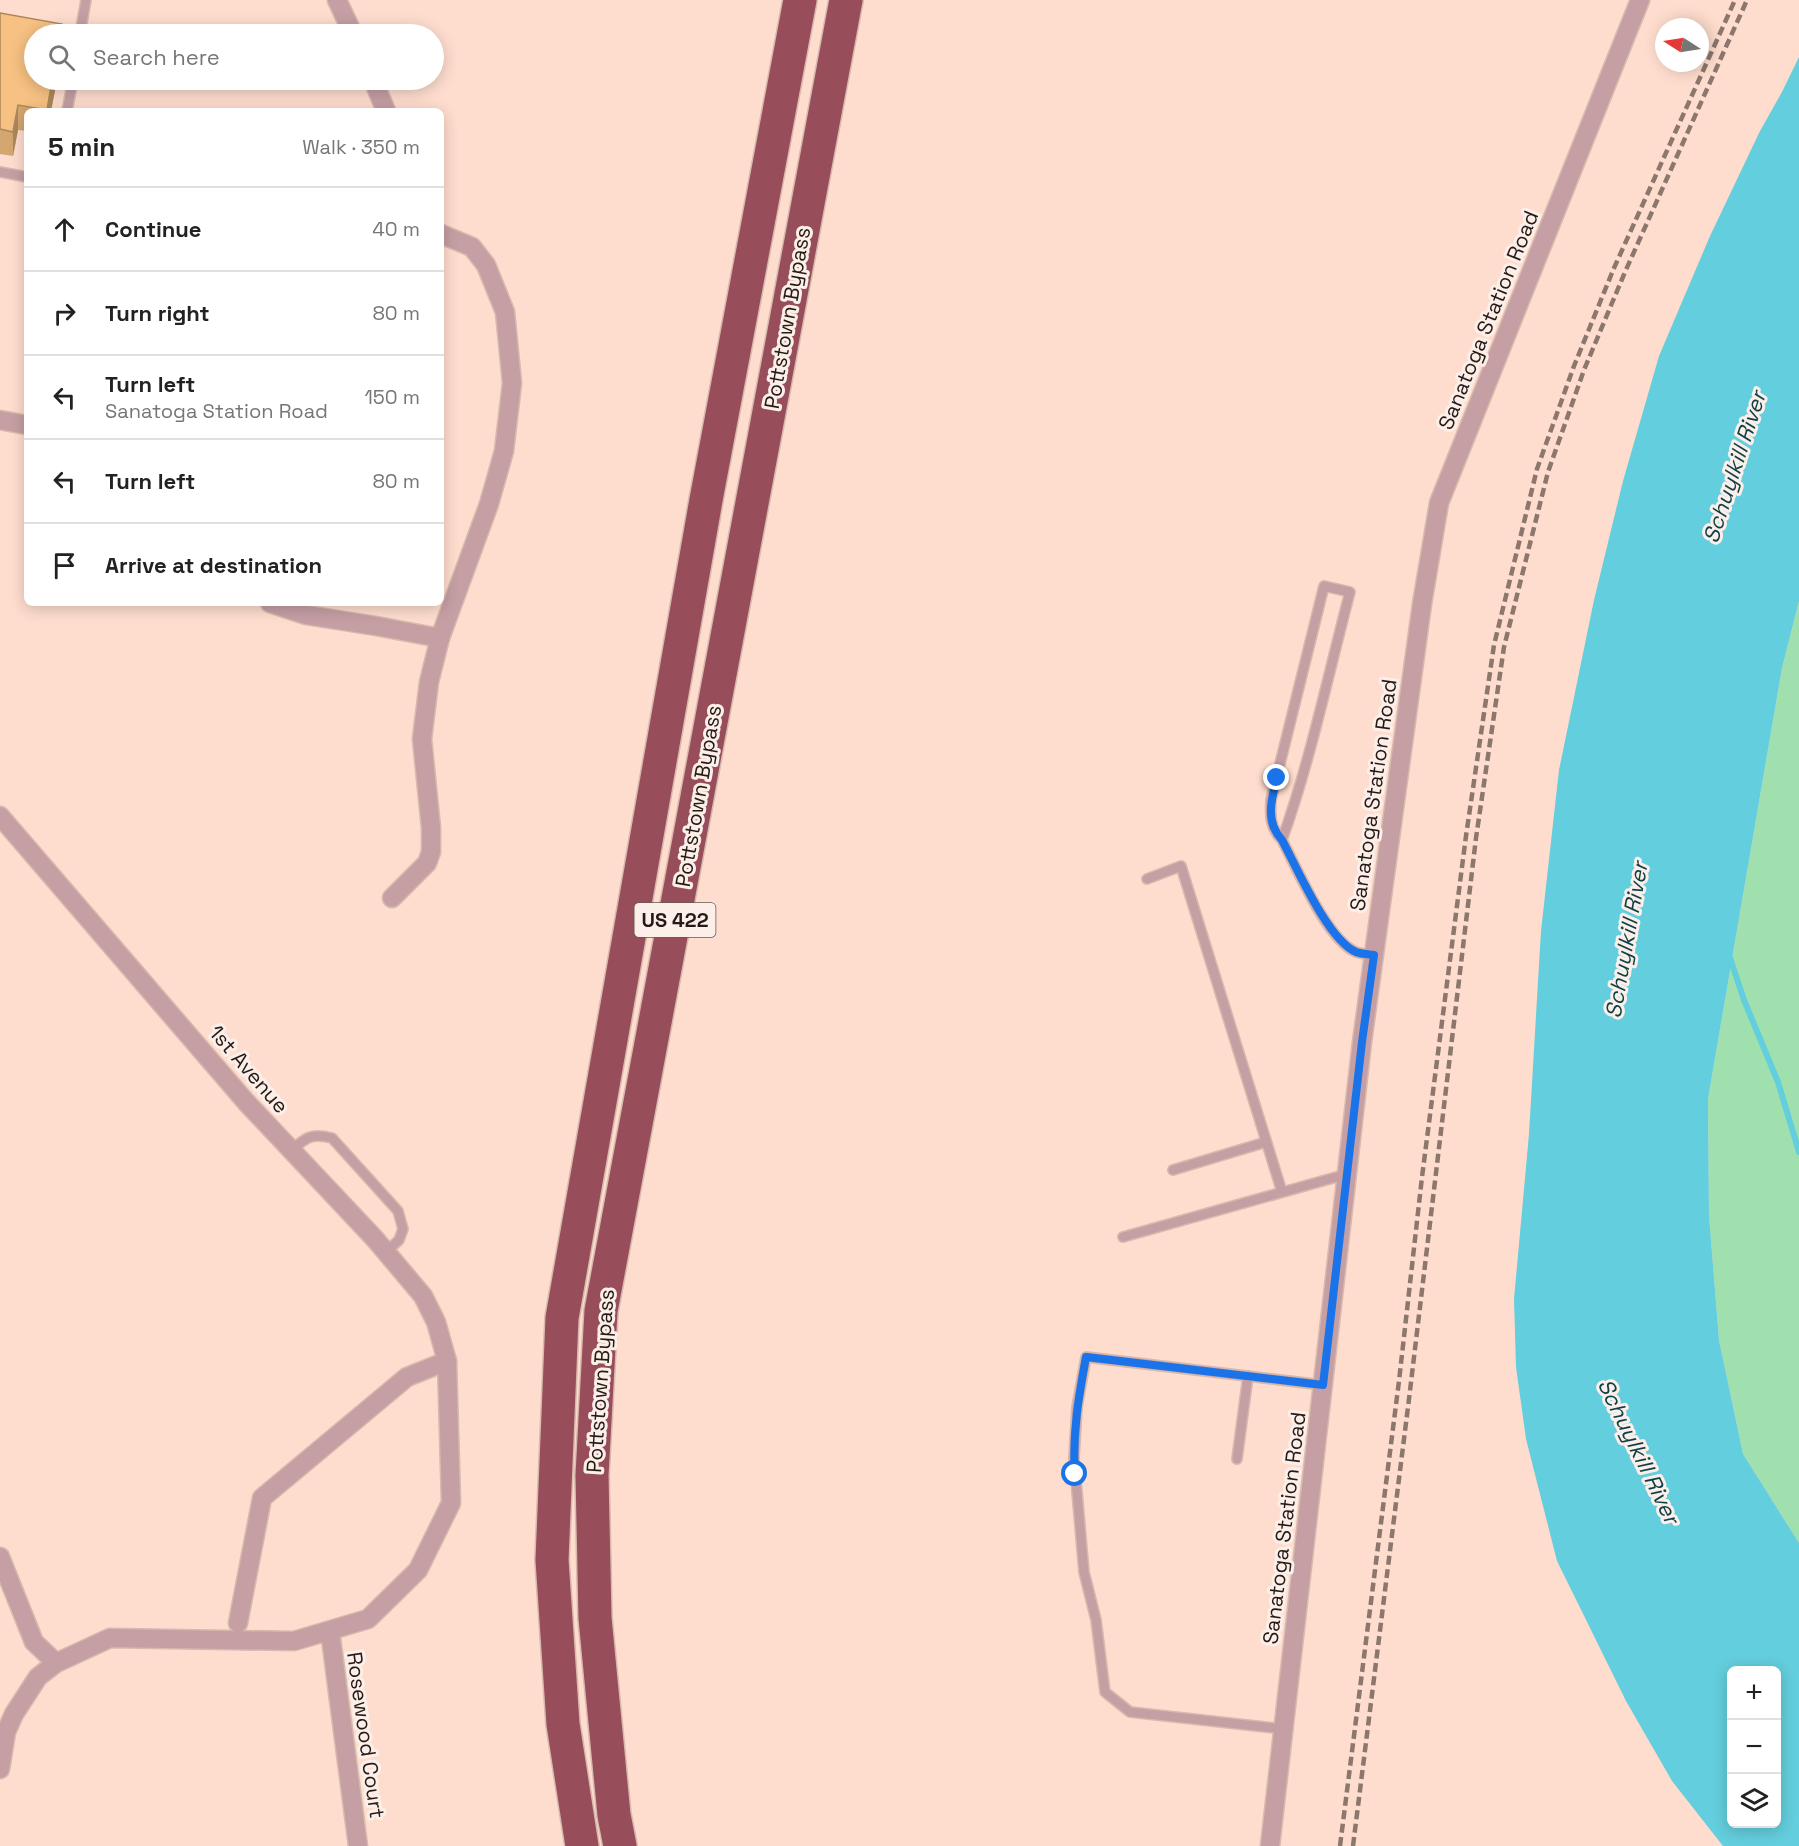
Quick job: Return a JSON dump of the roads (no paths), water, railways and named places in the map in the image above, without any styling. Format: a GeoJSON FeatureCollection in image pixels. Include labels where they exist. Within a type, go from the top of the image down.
{"type":"FeatureCollection","features":[{"type":"Feature","properties":{"kind":"highway","name":"Pottstown Bypass"},"geometry":{"type":"LineString","coordinates":[[582,1846],[563,1724],[552,1560],[562,1318],[704,512],[800,0]]}},
{"type":"Feature","properties":{"kind":"highway","name":"Pottstown Bypass"},"geometry":{"type":"LineString","coordinates":[[620,1846],[614,1815],[594,1618],[592,1475],[601,1311],[846,0]]}},
{"type":"Feature","properties":{"kind":"street"},"geometry":{"type":"LineString","coordinates":[[338,0],[349,24]]}},
{"type":"Feature","properties":{"kind":"street","name":"Sanatoga Station Road"},"geometry":{"type":"LineString","coordinates":[[1270,1846],[1374,955],[1422,604],[1439,503],[1640,0]]}},
{"type":"Feature","properties":{"kind":"street"},"geometry":{"type":"LineString","coordinates":[[378,90],[386,108]]}},
{"type":"Feature","properties":{"kind":"street"},"geometry":{"type":"LineString","coordinates":[[392,897],[427,863],[431,852],[431,828],[422,739],[429,682],[440,638],[489,504],[504,451],[512,383],[505,312],[486,266],[472,247],[444,235]]}},
{"type":"Feature","properties":{"kind":"street"},"geometry":{"type":"LineString","coordinates":[[0,420],[24,424]]}},
{"type":"Feature","properties":{"kind":"street"},"geometry":{"type":"LineString","coordinates":[[279,606],[306,615],[440,638]]}},
{"type":"Feature","properties":{"kind":"street","name":"1st Avenue"},"geometry":{"type":"LineString","coordinates":[[0,816],[246,1102],[386,1252],[423,1296],[436,1322],[447,1360],[451,1503],[418,1570],[368,1619],[294,1641],[110,1638],[56,1663],[38,1677],[15,1714],[6,1732],[0,1769]]}},
{"type":"Feature","properties":{"kind":"street"},"geometry":{"type":"LineString","coordinates":[[238,1623],[262,1498],[407,1377],[447,1360]]}},
{"type":"Feature","properties":{"kind":"street"},"geometry":{"type":"LineString","coordinates":[[0,1557],[34,1642],[56,1663]]}},
{"type":"Feature","properties":{"kind":"street","name":"Rosewood Court"},"geometry":{"type":"LineString","coordinates":[[330,1631],[358,1846]]}},
{"type":"Feature","properties":{"kind":"lane"},"geometry":{"type":"LineString","coordinates":[[82,24],[86,0]]}},
{"type":"Feature","properties":{"kind":"lane"},"geometry":{"type":"LineString","coordinates":[[68,108],[71,90]]}},
{"type":"Feature","properties":{"kind":"lane"},"geometry":{"type":"LineString","coordinates":[[0,172],[24,176]]}},
{"type":"Feature","properties":{"kind":"lane"},"geometry":{"type":"LineString","coordinates":[[1282,840],[1292,813],[1316,726],[1350,592],[1324,586],[1271,800],[1271,825],[1282,840],[1323,918],[1342,942],[1356,952],[1374,955]]}},
{"type":"Feature","properties":{"kind":"lane"},"geometry":{"type":"LineString","coordinates":[[1147,879],[1181,866],[1282,1192]]}},
{"type":"Feature","properties":{"kind":"lane"},"geometry":{"type":"LineString","coordinates":[[292,1150],[305,1138],[320,1135],[332,1138],[398,1211],[404,1229],[399,1240],[386,1252]]}},
{"type":"Feature","properties":{"kind":"lane"},"geometry":{"type":"LineString","coordinates":[[1173,1170],[1266,1142]]}},
{"type":"Feature","properties":{"kind":"lane"},"geometry":{"type":"LineString","coordinates":[[1123,1237],[1347,1174]]}},
{"type":"Feature","properties":{"kind":"lane"},"geometry":{"type":"LineString","coordinates":[[1283,1729],[1130,1712],[1105,1692],[1096,1620],[1084,1572],[1074,1458],[1077,1407],[1086,1357],[1323,1385]]}},
{"type":"Feature","properties":{"kind":"lane"},"geometry":{"type":"LineString","coordinates":[[1237,1459],[1248,1376]]}},
{"type":"Feature","properties":{"kind":"water","name":"Schuylkill River"},"geometry":{"type":"Polygon","coordinates":[[[1799,57],[1799,601],[1782,668],[1708,1099],[1709,1215],[1719,1340],[1743,1454],[1799,1543],[1799,1846],[1723,1846],[1672,1781],[1626,1701],[1557,1561],[1526,1439],[1516,1367],[1514,1299],[1529,1134],[1541,931],[1559,770],[1594,600],[1623,481],[1659,356],[1710,236],[1760,131],[1799,57]]]}},
{"type":"Feature","properties":{"kind":"waterway"},"geometry":{"type":"LineString","coordinates":[[1729,955],[1744,1000],[1778,1082],[1799,1152]]}},
{"type":"Feature","properties":{"kind":"railway"},"geometry":{"type":"LineString","coordinates":[[1340,1846],[1399,1381],[1422,1177],[1466,836],[1494,645],[1537,469],[1574,366],[1614,268],[1735,0]]}},
{"type":"Feature","properties":{"kind":"railway"},"geometry":{"type":"LineString","coordinates":[[1353,1846],[1476,838],[1504,647],[1548,472],[1584,370],[1625,272],[1747,0]]}}]}
